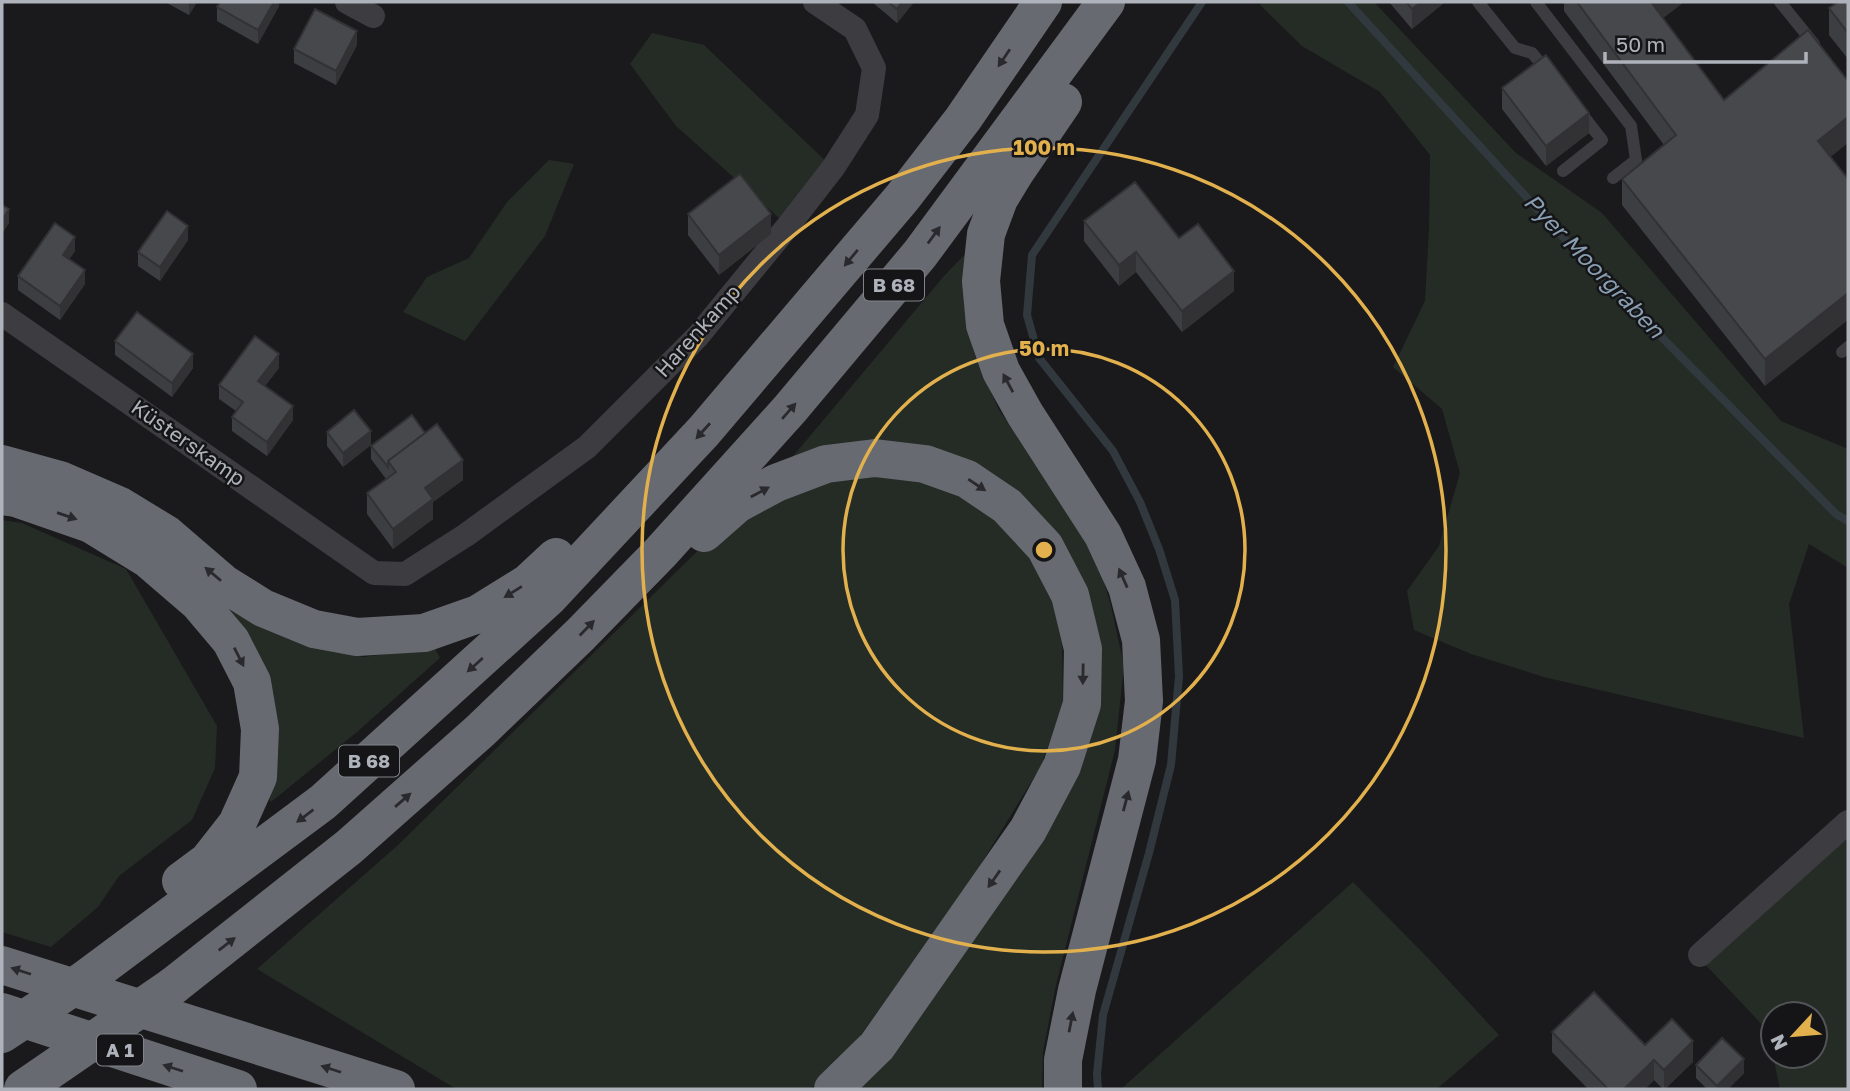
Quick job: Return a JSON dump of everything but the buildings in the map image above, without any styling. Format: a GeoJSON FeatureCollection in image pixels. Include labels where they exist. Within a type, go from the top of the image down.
{"type":"FeatureCollection","features":[{"type":"Feature","properties":{"kind":"highway","name":"B 68"},"geometry":{"type":"LineString","coordinates":[[2,1034],[94,973],[323,802],[548,598],[704,431],[902,198],[963,119],[1043,2]]}},
{"type":"Feature","properties":{"kind":"highway","name":"B 68"},"geometry":{"type":"LineString","coordinates":[[23,1089],[173,986],[349,847],[480,732],[580,635],[661,552],[790,409],[920,254],[1106,2]]}},
{"type":"Feature","properties":{"kind":"highway"},"geometry":{"type":"LineString","coordinates":[[1063,1089],[1063,1060],[1077,990],[1137,761],[1144,701],[1140,640],[1127,587],[1103,535],[1024,414],[1001,371],[985,325],[981,281],[986,234],[999,199],[1131,2]]}},
{"type":"Feature","properties":{"kind":"highway"},"geometry":{"type":"LineString","coordinates":[[661,552],[702,535],[737,504],[776,483],[826,464],[876,458],[925,464],[967,479],[1007,506],[1045,547],[1070,595],[1083,649],[1082,704],[1062,766],[1028,830],[885,1035],[833,1089]]}},
{"type":"Feature","properties":{"kind":"highway"},"geometry":{"type":"LineString","coordinates":[[2,464],[60,480],[120,506],[166,534],[223,583],[263,608],[314,629],[357,637],[424,633],[478,614],[528,583],[571,543],[611,531]]}},
{"type":"Feature","properties":{"kind":"highway"},"geometry":{"type":"LineString","coordinates":[[2,496],[16,498],[90,524],[148,559],[198,602],[231,641],[251,682],[260,729],[258,776],[237,824],[208,861],[114,934],[94,973]]}},
{"type":"Feature","properties":{"kind":"highway"},"geometry":{"type":"LineString","coordinates":[[2,965],[396,1089]]}},
{"type":"Feature","properties":{"kind":"highway","name":"A 1"},"geometry":{"type":"LineString","coordinates":[[2,1012],[238,1089]]}},
{"type":"Feature","properties":{"kind":"highway"},"geometry":{"type":"LineString","coordinates":[[2,1076],[44,1089]]}},
{"type":"Feature","properties":{"kind":"street"},"geometry":{"type":"LineString","coordinates":[[347,2],[373,16]]}},
{"type":"Feature","properties":{"kind":"street","name":"Harenkamp"},"geometry":{"type":"LineString","coordinates":[[374,573],[405,574],[466,535],[587,447],[698,336],[788,226],[832,168],[867,115],[874,68],[855,29],[815,2]]}},
{"type":"Feature","properties":{"kind":"street","name":"Küsterskamp"},"geometry":{"type":"LineString","coordinates":[[2,314],[374,573]]}},
{"type":"Feature","properties":{"kind":"street"},"geometry":{"type":"LineString","coordinates":[[1700,955],[1848,822]]}},
{"type":"Feature","properties":{"kind":"lane"},"geometry":{"type":"LineString","coordinates":[[1479,2],[1515,48],[1532,53],[1559,85]]}},
{"type":"Feature","properties":{"kind":"lane"},"geometry":{"type":"LineString","coordinates":[[1536,2],[1631,126],[1636,160],[1613,178]]}},
{"type":"Feature","properties":{"kind":"lane"},"geometry":{"type":"LineString","coordinates":[[1780,2],[1823,55]]}},
{"type":"Feature","properties":{"kind":"lane"},"geometry":{"type":"LineString","coordinates":[[1563,171],[1602,140],[1576,107]]}},
{"type":"Feature","properties":{"kind":"shaded area"},"geometry":{"type":"Polygon","coordinates":[[[1262,2],[1374,2],[1516,153],[1602,213],[1781,421],[1848,449],[1848,568],[1809,544],[1789,604],[1804,738],[1544,677],[1471,654],[1414,630],[1407,591],[1439,546],[1460,473],[1442,409],[1393,367],[1425,301],[1430,155],[1380,92],[1302,46],[1260,5],[1262,2]]]}},
{"type":"Feature","properties":{"kind":"shaded area"},"geometry":{"type":"Polygon","coordinates":[[[652,33],[704,45],[833,168],[788,226],[676,126],[630,64],[652,33]]]}},
{"type":"Feature","properties":{"kind":"shaded area"},"geometry":{"type":"Polygon","coordinates":[[[549,160],[574,164],[545,236],[465,341],[403,312],[427,277],[469,258],[507,202],[549,160]]]}},
{"type":"Feature","properties":{"kind":"shaded area"},"geometry":{"type":"Polygon","coordinates":[[[970,249],[964,306],[975,356],[999,410],[1096,555],[1111,606],[1124,666],[1115,750],[1056,985],[1043,1052],[1042,1089],[851,1089],[1022,861],[1091,625],[976,472],[789,461],[944,276],[970,249]]]}},
{"type":"Feature","properties":{"kind":"shaded area"},"geometry":{"type":"Polygon","coordinates":[[[852,467],[928,476],[982,508],[1022,544],[1049,585],[1062,644],[1063,703],[1041,766],[951,913],[836,1069],[810,1089],[461,1089],[453,1087],[257,969],[398,845],[727,522],[852,467]]]}},
{"type":"Feature","properties":{"kind":"shaded area"},"geometry":{"type":"Polygon","coordinates":[[[2,520],[22,523],[126,569],[217,726],[215,768],[192,820],[119,876],[98,907],[51,947],[2,932],[2,520]]]}},
{"type":"Feature","properties":{"kind":"shaded area"},"geometry":{"type":"Polygon","coordinates":[[[194,579],[293,640],[363,657],[435,648],[440,658],[357,732],[271,802],[265,794],[271,773],[194,579]]]}},
{"type":"Feature","properties":{"kind":"shaded area"},"geometry":{"type":"Polygon","coordinates":[[[1848,830],[1848,1089],[1780,1089],[1776,1070],[1829,1070],[1829,1000],[1759,1000],[1759,1021],[1701,960],[1848,830]]]}},
{"type":"Feature","properties":{"kind":"shaded area"},"geometry":{"type":"Polygon","coordinates":[[[1353,882],[1499,1035],[1437,1089],[1121,1089],[1353,882]]]}},
{"type":"Feature","properties":{"kind":"waterway"},"geometry":{"type":"LineString","coordinates":[[1098,1089],[1103,1015],[1171,765],[1179,676],[1175,600],[1140,502],[1113,451],[1039,358],[1027,315],[1032,255],[1202,2]]}},
{"type":"Feature","properties":{"kind":"waterway","name":"Pyer Moorgraben"},"geometry":{"type":"LineString","coordinates":[[1348,2],[1562,236],[1836,514],[1848,521]]}}]}
